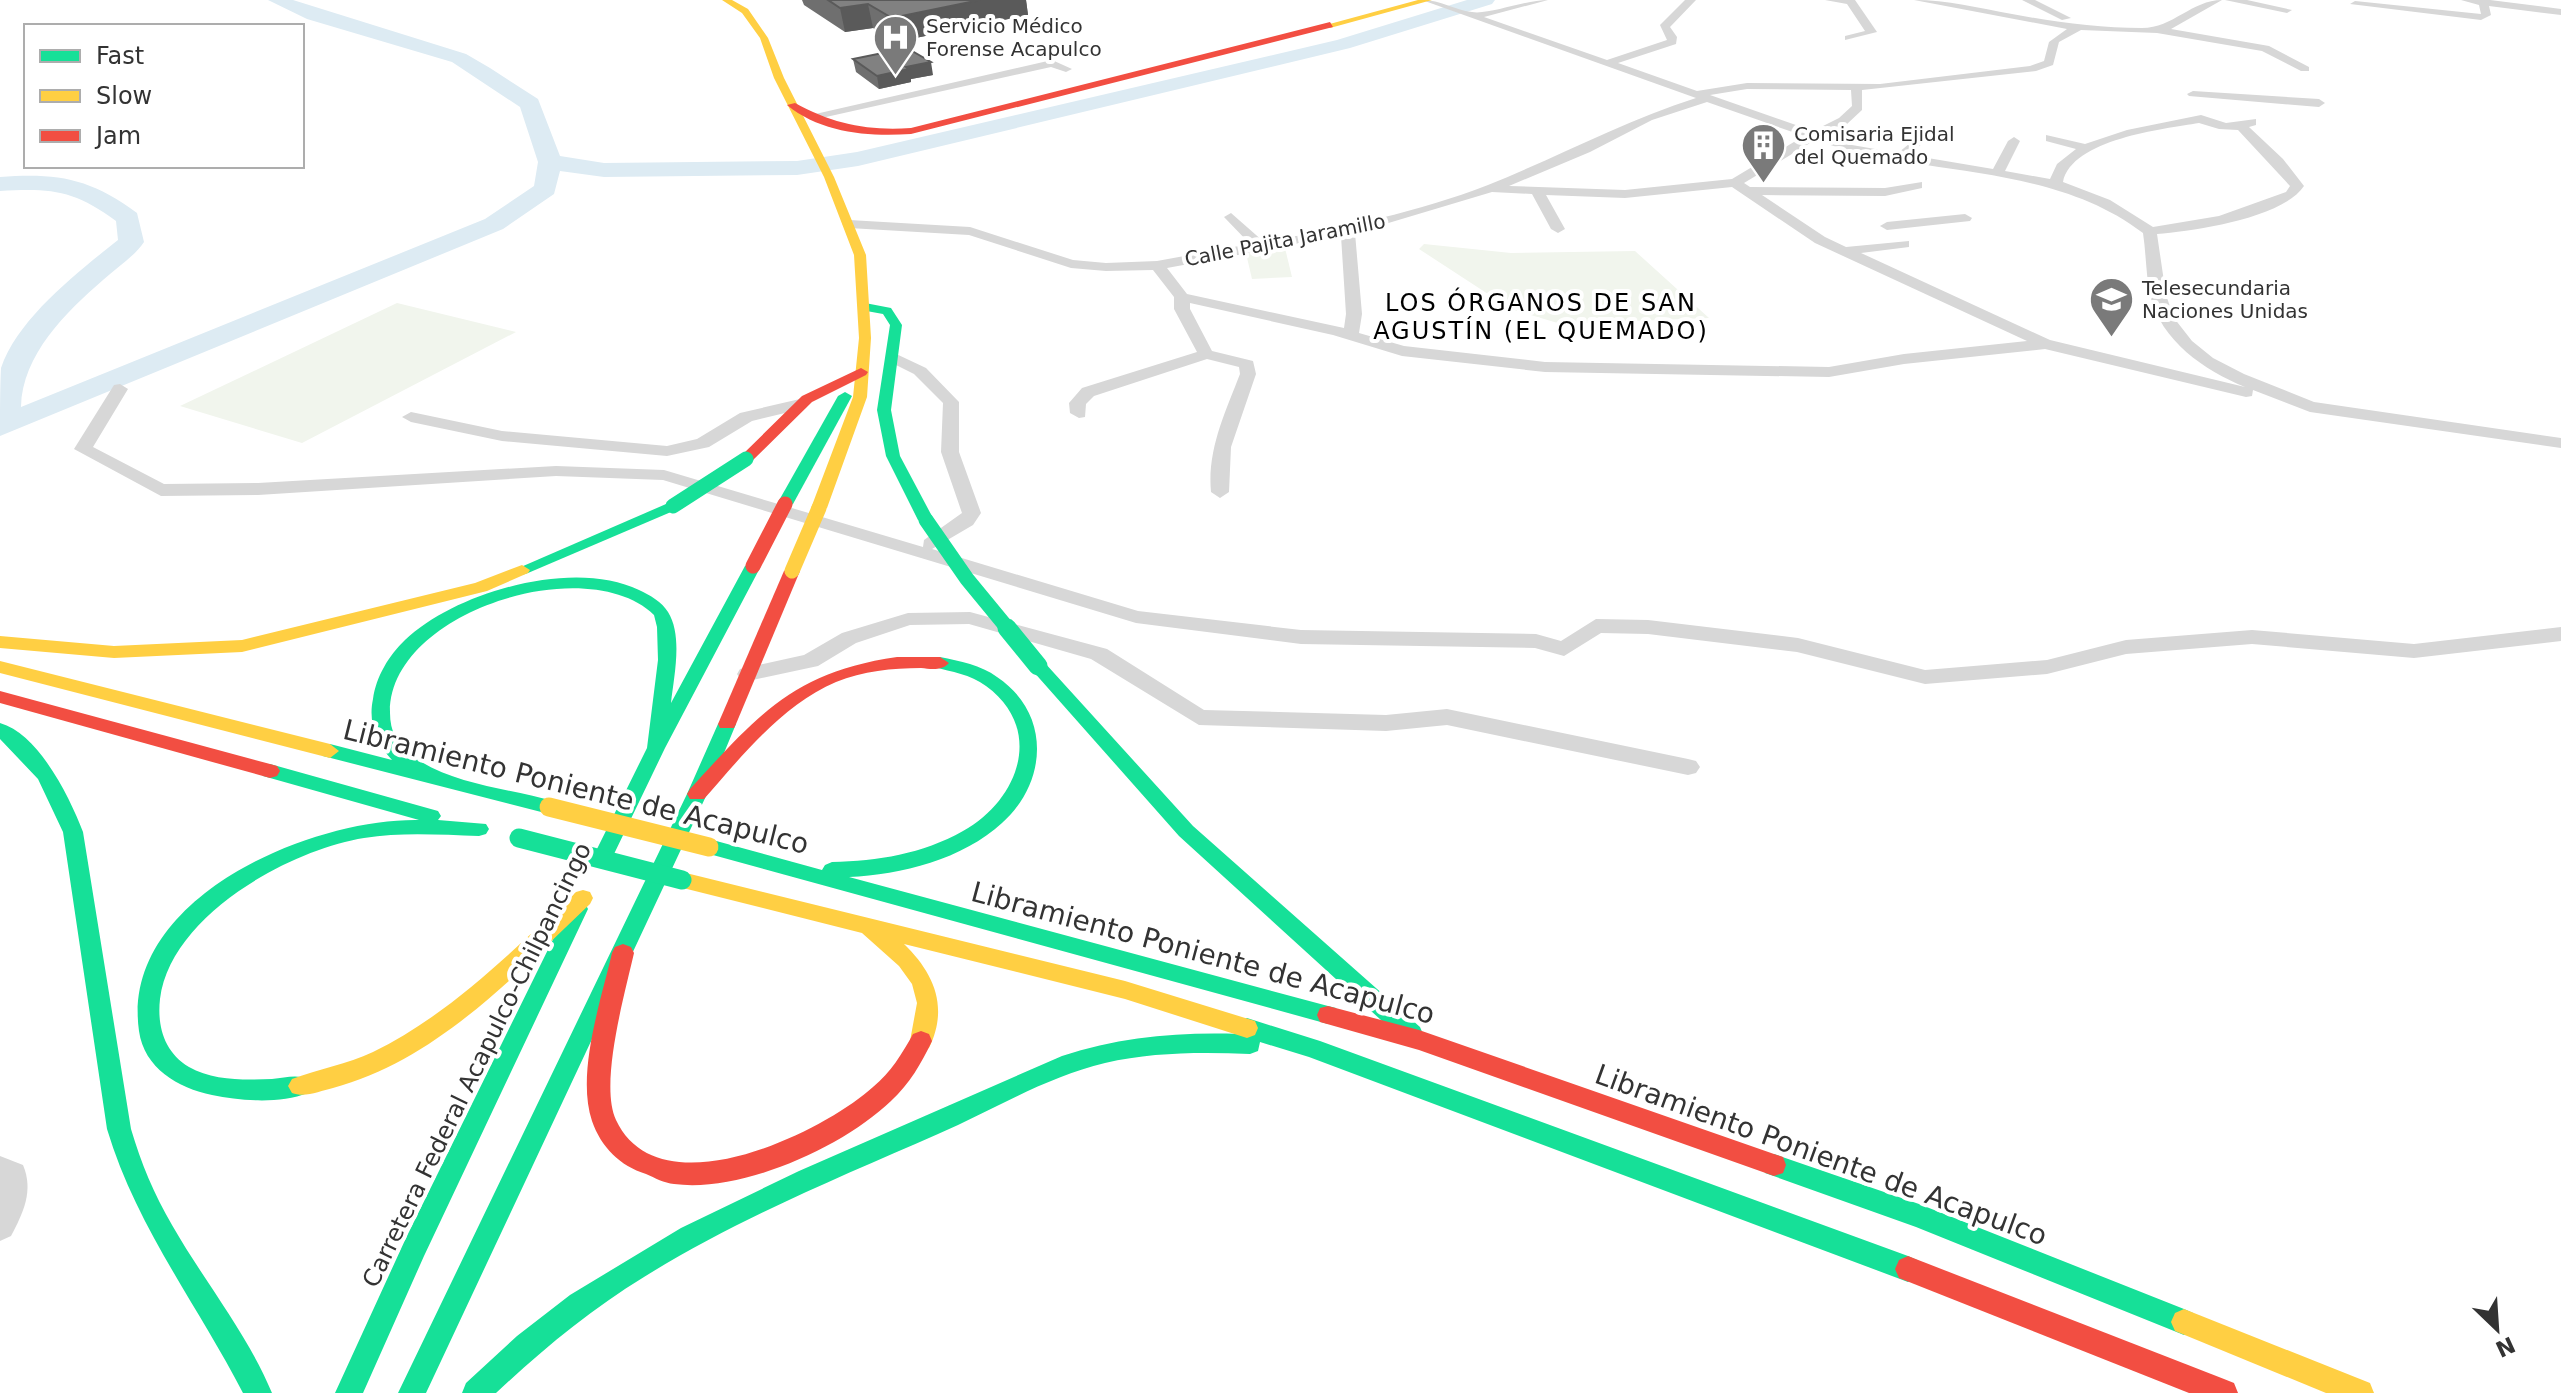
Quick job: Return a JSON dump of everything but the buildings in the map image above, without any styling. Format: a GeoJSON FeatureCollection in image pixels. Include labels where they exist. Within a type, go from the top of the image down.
{"type":"FeatureCollection","features":[{"type":"Feature","properties":{"kind":"main road"},"geometry":{"type":"LineString","coordinates":[[412,1393],[697,794],[819,508],[860,397],[865,307],[860,255],[829,177],[792,105],[764,38],[745,11],[726,0]]}},
{"type":"Feature","properties":{"kind":"main road"},"geometry":{"type":"LineString","coordinates":[[816,153],[868,135],[911,131],[1431,1]]}},
{"type":"Feature","properties":{"kind":"main road"},"geometry":{"type":"LineString","coordinates":[[792,105],[848,123],[890,126],[973,116]]}},
{"type":"Feature","properties":{"kind":"main road"},"geometry":{"type":"LineString","coordinates":[[792,105],[834,129],[868,135]]}},
{"type":"Feature","properties":{"kind":"main road"},"geometry":{"type":"LineString","coordinates":[[865,307],[892,315],[896,325],[884,410],[893,456],[926,520],[967,579],[1038,666],[1186,831],[1419,1040]]}},
{"type":"Feature","properties":{"kind":"main road"},"geometry":{"type":"LineString","coordinates":[[0,642],[114,652],[242,646],[481,587],[673,506],[746,459],[800,404],[820,390],[860,376]]}},
{"type":"Feature","properties":{"kind":"main road","name":"Carretera Federal Acapulco-Chilpancingo"},"geometry":{"type":"LineString","coordinates":[[349,1393],[415,1247],[656,748],[828,422],[860,376]]}},
{"type":"Feature","properties":{"kind":"main road"},"geometry":{"type":"LineString","coordinates":[[443,781],[395,752],[379,720],[377,692],[392,662],[422,633],[462,609],[508,592],[554,583],[598,583],[633,592],[658,609],[668,633],[656,748]]}},
{"type":"Feature","properties":{"kind":"main road"},"geometry":{"type":"LineString","coordinates":[[697,794],[767,719],[796,695],[839,674],[883,664],[931,661],[981,672],[1002,687],[1022,714],[1031,739],[1029,764],[1009,804],[975,833],[922,857],[875,869],[794,871]]}},
{"type":"Feature","properties":{"kind":"main road","name":"Libramiento Poniente de Acapulco"},"geometry":{"type":"LineString","coordinates":[[0,667],[709,847],[1419,1040],[1919,1216],[2360,1393]]}},
{"type":"Feature","properties":{"kind":"main road"},"geometry":{"type":"LineString","coordinates":[[0,697],[499,834],[1125,990],[1312,1048],[1901,1266],[2224,1393]]}},
{"type":"Feature","properties":{"kind":"main road"},"geometry":{"type":"LineString","coordinates":[[0,729],[18,742],[41,766],[62,801],[73,832],[90,925],[119,1129],[127,1163],[154,1220],[225,1331],[258,1393]]}},
{"type":"Feature","properties":{"kind":"main road"},"geometry":{"type":"LineString","coordinates":[[499,834],[395,828],[346,834],[289,854],[241,880],[199,913],[173,944],[155,973],[148,1016],[155,1046],[182,1075],[233,1091],[293,1088],[332,1079],[373,1064],[411,1044],[443,1022],[590,884]]}},
{"type":"Feature","properties":{"kind":"main road"},"geometry":{"type":"LineString","coordinates":[[623,953],[600,1081],[605,1123],[627,1156],[642,1166],[686,1176],[720,1174],[781,1155],[849,1121],[888,1092],[915,1059],[928,1019],[928,1002],[923,987],[901,955],[866,924]]}},
{"type":"Feature","properties":{"kind":"main road"},"geometry":{"type":"LineString","coordinates":[[476,1393],[547,1328],[650,1254],[744,1207],[1057,1069],[1114,1051],[1167,1043],[1312,1048]]}},
{"type":"Feature","properties":{"kind":"street"},"geometry":{"type":"LineString","coordinates":[[1471,15],[1543,0]]}},
{"type":"Feature","properties":{"kind":"street"},"geometry":{"type":"LineString","coordinates":[[1605,64],[1672,42],[1664,27],[1691,0]]}},
{"type":"Feature","properties":{"kind":"street"},"geometry":{"type":"LineString","coordinates":[[1830,0],[1850,1],[1872,32],[1849,38]]}},
{"type":"Feature","properties":{"kind":"street"},"geometry":{"type":"LineString","coordinates":[[1919,0],[2078,28],[2157,30],[2265,48],[2305,69]]}},
{"type":"Feature","properties":{"kind":"street"},"geometry":{"type":"LineString","coordinates":[[2027,0],[2073,22],[2078,28]]}},
{"type":"Feature","properties":{"kind":"street"},"geometry":{"type":"LineString","coordinates":[[2157,30],[2174,25],[2195,9],[2217,0]]}},
{"type":"Feature","properties":{"kind":"street"},"geometry":{"type":"LineString","coordinates":[[2230,0],[2287,10]]}},
{"type":"Feature","properties":{"kind":"street"},"geometry":{"type":"LineString","coordinates":[[2466,0],[2561,12]]}},
{"type":"Feature","properties":{"kind":"street"},"geometry":{"type":"LineString","coordinates":[[1431,1],[1811,137],[1899,158],[2056,184],[2100,199],[2150,231],[2176,229],[2229,217],[2291,195],[2297,186],[2278,162],[2241,126]]}},
{"type":"Feature","properties":{"kind":"street"},"geometry":{"type":"LineString","coordinates":[[2355,4],[2474,17],[2486,15],[2483,2]]}},
{"type":"Feature","properties":{"kind":"street","name":"Calle Pajita Jaramillo"},"geometry":{"type":"LineString","coordinates":[[849,224],[970,231],[1071,264],[1106,267],[1157,265],[1348,231],[1489,189],[1586,149],[1709,89],[1747,86],[1856,87],[1948,80],[2043,66],[2049,63],[2049,47],[2055,38],[2078,28]]}},
{"type":"Feature","properties":{"kind":"street"},"geometry":{"type":"LineString","coordinates":[[817,115],[1052,63],[1066,69]]}},
{"type":"Feature","properties":{"kind":"street"},"geometry":{"type":"LineString","coordinates":[[1740,187],[1811,137],[1843,121],[1858,107],[1856,87]]}},
{"type":"Feature","properties":{"kind":"street"},"geometry":{"type":"LineString","coordinates":[[2056,184],[2060,168],[2086,148],[2153,127],[2201,119],[2211,125],[2241,126],[2252,122],[2188,90],[2319,103]]}},
{"type":"Feature","properties":{"kind":"street"},"geometry":{"type":"LineString","coordinates":[[1899,158],[1926,134]]}},
{"type":"Feature","properties":{"kind":"street"},"geometry":{"type":"LineString","coordinates":[[2050,138],[2086,148]]}},
{"type":"Feature","properties":{"kind":"street"},"geometry":{"type":"LineString","coordinates":[[1998,173],[2014,141]]}},
{"type":"Feature","properties":{"kind":"street"},"geometry":{"type":"LineString","coordinates":[[1489,189],[1625,194],[1740,187],[1885,192],[1917,185]]}},
{"type":"Feature","properties":{"kind":"street"},"geometry":{"type":"LineString","coordinates":[[1740,187],[1806,232],[2045,344],[2310,407],[2561,443]]}},
{"type":"Feature","properties":{"kind":"street"},"geometry":{"type":"LineString","coordinates":[[1538,193],[1558,229]]}},
{"type":"Feature","properties":{"kind":"street"},"geometry":{"type":"LineString","coordinates":[[1845,251],[1904,244],[1876,214],[1965,218]]}},
{"type":"Feature","properties":{"kind":"street"},"geometry":{"type":"LineString","coordinates":[[1231,217],[1260,246]]}},
{"type":"Feature","properties":{"kind":"street"},"geometry":{"type":"LineString","coordinates":[[1348,231],[1354,314],[1351,335]]}},
{"type":"Feature","properties":{"kind":"street"},"geometry":{"type":"LineString","coordinates":[[2150,231],[2158,295],[2167,319],[2186,344],[2207,361],[2238,378],[2310,407]]}},
{"type":"Feature","properties":{"kind":"street"},"geometry":{"type":"LineString","coordinates":[[1157,265],[1182,297],[1182,309],[1206,354]]}},
{"type":"Feature","properties":{"kind":"street"},"geometry":{"type":"LineString","coordinates":[[1182,297],[1351,335],[1385,348],[1545,367],[1829,372],[1904,359],[2045,344]]}},
{"type":"Feature","properties":{"kind":"street"},"geometry":{"type":"LineString","coordinates":[[1079,413],[1077,403],[1088,392],[1206,354],[1247,364],[1248,374],[1223,445],[1217,475],[1220,492]]}},
{"type":"Feature","properties":{"kind":"street"},"geometry":{"type":"LineString","coordinates":[[892,357],[920,371],[951,402],[950,452],[972,513],[950,533],[919,550]]}},
{"type":"Feature","properties":{"kind":"street"},"geometry":{"type":"LineString","coordinates":[[120,389],[83,449],[161,490],[258,489],[556,471],[664,475],[1136,617],[1301,637],[1536,641],[1564,649],[1596,626],[1648,627],[1798,645],[1925,677],[2047,667],[2126,647],[2252,637],[2414,651],[2561,634]]}},
{"type":"Feature","properties":{"kind":"street"},"geometry":{"type":"LineString","coordinates":[[411,417],[502,436],[667,451],[703,443],[746,417],[800,404]]}},
{"type":"Feature","properties":{"kind":"street"},"geometry":{"type":"LineString","coordinates":[[748,674],[810,661],[849,638],[908,619],[970,618],[1099,654],[1199,717],[1386,723],[1447,717],[1688,767]]}},
{"type":"Feature","properties":{"kind":"street"},"geometry":{"type":"LineString","coordinates":[[0,1170],[12,1175],[12,1203],[0,1226]]}},
{"type":"Feature","properties":{"kind":"shaded area"},"geometry":{"type":"Polygon","coordinates":[[[1284,244],[1292,277],[1252,279],[1245,249],[1284,244]]]}},
{"type":"Feature","properties":{"kind":"shaded area"},"geometry":{"type":"Polygon","coordinates":[[[1424,244],[1511,253],[1635,251],[1709,318],[1561,324],[1511,309],[1419,249],[1424,244]]]}},
{"type":"Feature","properties":{"kind":"shaded area"},"geometry":{"type":"Polygon","coordinates":[[[397,303],[516,332],[302,443],[180,406],[397,303]]]}},
{"type":"Feature","properties":{"kind":"waterway"},"geometry":{"type":"LineString","coordinates":[[277,0],[314,15],[459,58],[483,72],[530,104],[550,162]]}},
{"type":"Feature","properties":{"kind":"waterway"},"geometry":{"type":"LineString","coordinates":[[550,162],[604,170],[797,168],[858,159],[1343,44],[1486,0]]}},
{"type":"Feature","properties":{"kind":"waterway"},"geometry":{"type":"LineString","coordinates":[[5,425],[494,224],[545,189],[550,162]]}},
{"type":"Feature","properties":{"kind":"waterway"},"geometry":{"type":"LineString","coordinates":[[0,184],[39,182],[81,189],[128,218],[131,242],[93,273],[57,309],[26,348],[7,394],[5,425]]}},
{"type":"Feature","properties":{"kind":"waterway"},"geometry":{"type":"LineString","coordinates":[[0,427],[5,425]]}},
{"type":"Feature","properties":{"kind":"traffic: fast"},"geometry":{"type":"LineString","coordinates":[[865,307],[887,311],[896,325],[884,410],[893,456],[926,520]]}},
{"type":"Feature","properties":{"kind":"traffic: fast"},"geometry":{"type":"LineString","coordinates":[[785,504],[845,396]]}},
{"type":"Feature","properties":{"kind":"traffic: fast"},"geometry":{"type":"LineString","coordinates":[[673,506],[746,459]]}},
{"type":"Feature","properties":{"kind":"traffic: fast"},"geometry":{"type":"LineString","coordinates":[[522,570],[673,506]]}},
{"type":"Feature","properties":{"kind":"traffic: fast"},"geometry":{"type":"LineString","coordinates":[[926,520],[967,579],[1038,666]]}},
{"type":"Feature","properties":{"kind":"traffic: fast"},"geometry":{"type":"LineString","coordinates":[[607,849],[656,748],[753,566]]}},
{"type":"Feature","properties":{"kind":"traffic: fast"},"geometry":{"type":"LineString","coordinates":[[443,781],[406,762],[387,741],[382,726],[381,704],[392,668],[411,644],[432,627],[459,612],[524,589],[558,583],[591,582],[620,587],[644,599],[662,615],[666,627],[667,660],[656,748]]}},
{"type":"Feature","properties":{"kind":"traffic: fast"},"geometry":{"type":"LineString","coordinates":[[832,870],[888,865],[946,849],[996,818],[1014,797],[1026,771],[1029,754],[1027,730],[1020,714],[1009,697],[984,676],[940,663]]}},
{"type":"Feature","properties":{"kind":"traffic: fast"},"geometry":{"type":"LineString","coordinates":[[1038,666],[1186,831],[1412,1034]]}},
{"type":"Feature","properties":{"kind":"traffic: fast"},"geometry":{"type":"LineString","coordinates":[[412,1393],[697,794],[727,724]]}},
{"type":"Feature","properties":{"kind":"traffic: fast"},"geometry":{"type":"LineString","coordinates":[[0,729],[25,750],[45,774],[73,832],[119,1129],[130,1165],[162,1232],[258,1393]]}},
{"type":"Feature","properties":{"kind":"traffic: fast"},"geometry":{"type":"LineString","coordinates":[[330,751],[549,807]]}},
{"type":"Feature","properties":{"kind":"traffic: fast"},"geometry":{"type":"LineString","coordinates":[[270,771],[431,816]]}},
{"type":"Feature","properties":{"kind":"traffic: fast"},"geometry":{"type":"LineString","coordinates":[[300,1086],[252,1090],[227,1088],[202,1083],[181,1074],[163,1060],[152,1040],[148,1014],[152,984],[163,956],[198,913],[219,895],[243,878],[294,852],[346,834],[379,828],[479,829]]}},
{"type":"Feature","properties":{"kind":"traffic: fast"},"geometry":{"type":"LineString","coordinates":[[519,838],[682,880]]}},
{"type":"Feature","properties":{"kind":"traffic: fast"},"geometry":{"type":"LineString","coordinates":[[709,847],[1328,1015]]}},
{"type":"Feature","properties":{"kind":"traffic: fast"},"geometry":{"type":"LineString","coordinates":[[349,1393],[415,1247],[578,909]]}},
{"type":"Feature","properties":{"kind":"traffic: fast"},"geometry":{"type":"LineString","coordinates":[[1247,1028],[1312,1048],[1908,1269]]}},
{"type":"Feature","properties":{"kind":"traffic: fast"},"geometry":{"type":"LineString","coordinates":[[476,1393],[527,1346],[634,1268],[690,1236],[807,1179],[1040,1075],[1084,1059],[1159,1045],[1250,1044]]}},
{"type":"Feature","properties":{"kind":"traffic: fast"},"geometry":{"type":"LineString","coordinates":[[1774,1165],[1919,1216],[2184,1322]]}},
{"type":"Feature","properties":{"kind":"traffic: slow"},"geometry":{"type":"LineString","coordinates":[[726,0],[745,11],[764,38],[779,78],[829,177],[860,255],[865,338],[860,397],[819,508]]}},
{"type":"Feature","properties":{"kind":"traffic: slow"},"geometry":{"type":"LineString","coordinates":[[1330,25],[1428,0]]}},
{"type":"Feature","properties":{"kind":"traffic: slow"},"geometry":{"type":"LineString","coordinates":[[792,571],[819,508]]}},
{"type":"Feature","properties":{"kind":"traffic: slow"},"geometry":{"type":"LineString","coordinates":[[0,642],[114,652],[242,646],[481,587],[522,570]]}},
{"type":"Feature","properties":{"kind":"traffic: slow"},"geometry":{"type":"LineString","coordinates":[[0,667],[330,751]]}},
{"type":"Feature","properties":{"kind":"traffic: slow"},"geometry":{"type":"LineString","coordinates":[[549,807],[709,847]]}},
{"type":"Feature","properties":{"kind":"traffic: slow"},"geometry":{"type":"LineString","coordinates":[[682,880],[1125,990],[1247,1028]]}},
{"type":"Feature","properties":{"kind":"traffic: slow"},"geometry":{"type":"LineString","coordinates":[[300,1086],[342,1075],[382,1059],[419,1038],[487,986],[583,898]]}},
{"type":"Feature","properties":{"kind":"traffic: slow"},"geometry":{"type":"LineString","coordinates":[[869,927],[906,960],[921,980],[928,1003],[921,1041]]}},
{"type":"Feature","properties":{"kind":"traffic: slow"},"geometry":{"type":"LineString","coordinates":[[2184,1322],[2360,1393]]}},
{"type":"Feature","properties":{"kind":"traffic: jam"},"geometry":{"type":"LineString","coordinates":[[792,105],[820,120],[849,129],[911,131],[1330,25]]}},
{"type":"Feature","properties":{"kind":"traffic: jam"},"geometry":{"type":"LineString","coordinates":[[746,459],[807,399],[861,372]]}},
{"type":"Feature","properties":{"kind":"traffic: jam"},"geometry":{"type":"LineString","coordinates":[[753,566],[785,504]]}},
{"type":"Feature","properties":{"kind":"traffic: jam"},"geometry":{"type":"LineString","coordinates":[[727,724],[792,571]]}},
{"type":"Feature","properties":{"kind":"traffic: jam"},"geometry":{"type":"LineString","coordinates":[[697,794],[774,714],[800,694],[829,678],[861,668],[897,662],[940,663]]}},
{"type":"Feature","properties":{"kind":"traffic: jam"},"geometry":{"type":"LineString","coordinates":[[0,697],[270,771]]}},
{"type":"Feature","properties":{"kind":"traffic: jam"},"geometry":{"type":"LineString","coordinates":[[623,953],[604,1039],[600,1106],[606,1126],[632,1158],[669,1172],[706,1173],[741,1167],[779,1155],[816,1138],[852,1118],[882,1094],[906,1068],[921,1041]]}},
{"type":"Feature","properties":{"kind":"traffic: jam"},"geometry":{"type":"LineString","coordinates":[[1328,1015],[1419,1040],[1774,1165]]}},
{"type":"Feature","properties":{"kind":"traffic: jam"},"geometry":{"type":"LineString","coordinates":[[1908,1269],[2224,1393]]}},
{"type":"Feature","properties":{"kind":"place","name":"Servicio Médico Forense Acapulco"},"geometry":{"type":"Point","coordinates":[895,76]}},
{"type":"Feature","properties":{"kind":"place","name":"Comisaria Ejidal del Quemado"},"geometry":{"type":"Point","coordinates":[1763,184]}},
{"type":"Feature","properties":{"kind":"place","name":"Telesecundaria Naciones Unidas"},"geometry":{"type":"Point","coordinates":[2111,338]}},
{"type":"Feature","properties":{"kind":"district","name":"LOS ÓRGANOS DE SAN AGUSTÍN (EL QUEMADO)"},"geometry":{"type":"Point","coordinates":[1541,317]}}]}
